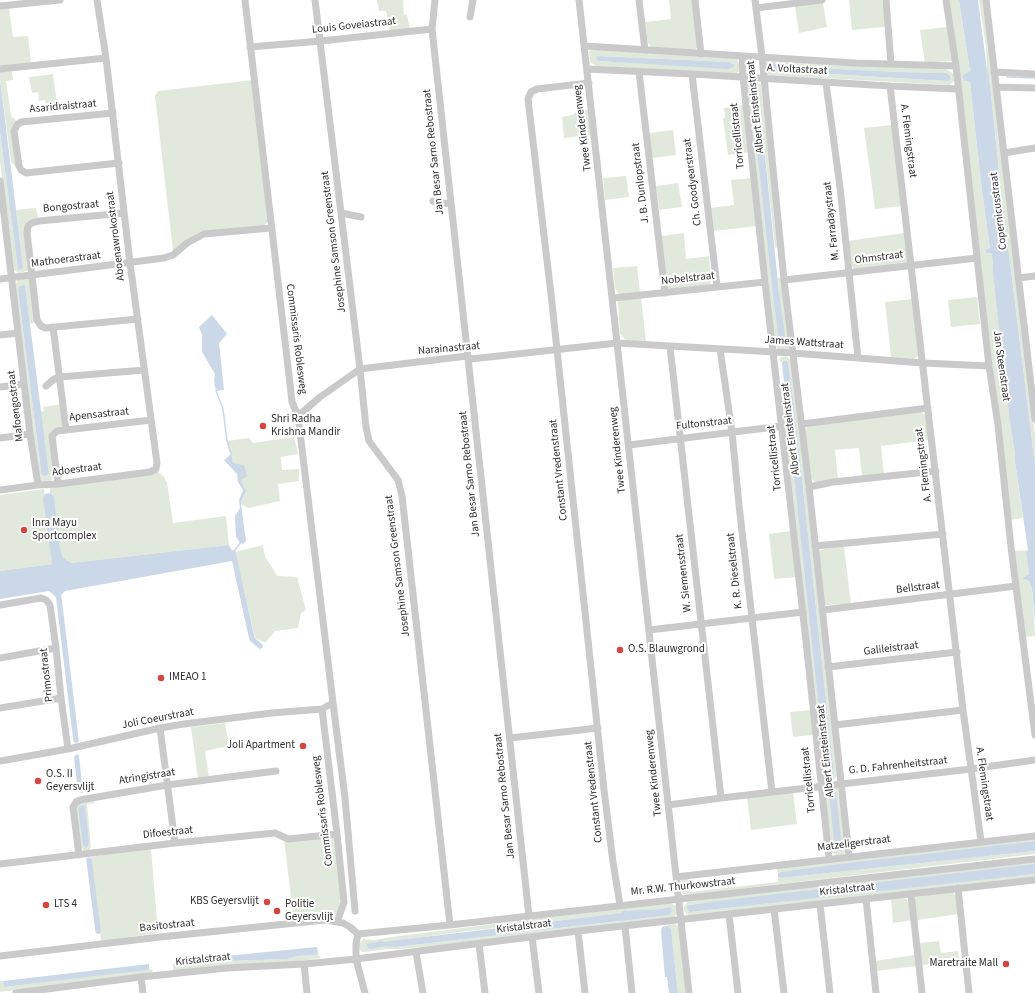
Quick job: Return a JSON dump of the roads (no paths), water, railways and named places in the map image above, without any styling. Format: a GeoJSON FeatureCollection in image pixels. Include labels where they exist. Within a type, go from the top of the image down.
{"type":"FeatureCollection","features":[{"type":"Feature","properties":{"kind":"street"},"geometry":{"type":"LineString","coordinates":[[0,6],[60,0]]}},
{"type":"Feature","properties":{"kind":"street","name":"Aboenawrokostraat"},"geometry":{"type":"LineString","coordinates":[[97,0],[106,58],[130,263],[157,462],[156,469]]}},
{"type":"Feature","properties":{"kind":"street","name":"Commissaris Roblesweg"},"geometry":{"type":"LineString","coordinates":[[245,0],[292,402],[298,416],[345,798],[356,912]]}},
{"type":"Feature","properties":{"kind":"street","name":"Josephine Samson Greenstraat"},"geometry":{"type":"LineString","coordinates":[[315,0],[366,427],[370,441],[398,480],[402,496],[450,926]]}},
{"type":"Feature","properties":{"kind":"street"},"geometry":{"type":"LineString","coordinates":[[432,29],[435,0]]}},
{"type":"Feature","properties":{"kind":"street"},"geometry":{"type":"LineString","coordinates":[[470,17],[473,0]]}},
{"type":"Feature","properties":{"kind":"street","name":"Twee Kinderenweg"},"geometry":{"type":"LineString","coordinates":[[579,0],[689,993]]}},
{"type":"Feature","properties":{"kind":"street"},"geometry":{"type":"LineString","coordinates":[[639,0],[645,50]]}},
{"type":"Feature","properties":{"kind":"street"},"geometry":{"type":"LineString","coordinates":[[695,0],[701,54]]}},
{"type":"Feature","properties":{"kind":"street"},"geometry":{"type":"LineString","coordinates":[[755,4],[821,0]]}},
{"type":"Feature","properties":{"kind":"street"},"geometry":{"type":"LineString","coordinates":[[886,0],[891,64]]}},
{"type":"Feature","properties":{"kind":"street","name":"Jan Steenstraat"},"geometry":{"type":"LineString","coordinates":[[946,0],[956,66],[989,366],[998,425],[1016,586],[1035,735]]}},
{"type":"Feature","properties":{"kind":"street","name":"Copernicusstraat"},"geometry":{"type":"LineString","coordinates":[[986,0],[1018,278],[1032,360],[1035,419]]}},
{"type":"Feature","properties":{"kind":"street","name":"Albert Einsteinstraat"},"geometry":{"type":"LineString","coordinates":[[755,4],[762,57],[784,280],[823,610],[849,856]]}},
{"type":"Feature","properties":{"kind":"street","name":"Louis Goveiastraat"},"geometry":{"type":"LineString","coordinates":[[250,47],[432,29]]}},
{"type":"Feature","properties":{"kind":"street","name":"Jan Besar Sarno Rebostraat"},"geometry":{"type":"LineString","coordinates":[[432,29],[529,916]]}},
{"type":"Feature","properties":{"kind":"street","name":"A. Voltastraat"},"geometry":{"type":"LineString","coordinates":[[585,46],[701,54],[956,66]]}},
{"type":"Feature","properties":{"kind":"street","name":"Torricellistraat"},"geometry":{"type":"LineString","coordinates":[[742,56],[765,282],[803,612],[829,858]]}},
{"type":"Feature","properties":{"kind":"street"},"geometry":{"type":"LineString","coordinates":[[0,69],[106,58]]}},
{"type":"Feature","properties":{"kind":"street","name":"A. Voltastraat"},"geometry":{"type":"LineString","coordinates":[[586,68],[826,83],[958,89]]}},
{"type":"Feature","properties":{"kind":"street","name":"J. B. Dunlopstraat"},"geometry":{"type":"LineString","coordinates":[[639,72],[665,293]]}},
{"type":"Feature","properties":{"kind":"street"},"geometry":{"type":"LineString","coordinates":[[994,72],[1035,74]]}},
{"type":"Feature","properties":{"kind":"street","name":"Ch. Goodyearstraat"},"geometry":{"type":"LineString","coordinates":[[692,74],[717,287]]}},
{"type":"Feature","properties":{"kind":"street","name":"Constant Vredenstraat"},"geometry":{"type":"LineString","coordinates":[[589,83],[537,89],[531,92],[528,99],[557,348],[604,790],[620,905]]}},
{"type":"Feature","properties":{"kind":"street","name":"M. Farradaystraat"},"geometry":{"type":"LineString","coordinates":[[826,83],[840,187],[858,358]]}},
{"type":"Feature","properties":{"kind":"street","name":"A. Flemingstraat"},"geometry":{"type":"LineString","coordinates":[[890,86],[963,710],[981,841]]}},
{"type":"Feature","properties":{"kind":"street"},"geometry":{"type":"LineString","coordinates":[[996,87],[1035,88]]}},
{"type":"Feature","properties":{"kind":"street","name":"Asaridraistraat"},"geometry":{"type":"LineString","coordinates":[[113,113],[21,122],[17,125],[14,131],[19,166],[26,173],[119,163]]}},
{"type":"Feature","properties":{"kind":"street"},"geometry":{"type":"LineString","coordinates":[[1004,153],[1035,148]]}},
{"type":"Feature","properties":{"kind":"street","name":"Mafoengostraat"},"geometry":{"type":"LineString","coordinates":[[0,181],[3,221],[12,278],[30,434],[38,485]]}},
{"type":"Feature","properties":{"kind":"street"},"geometry":{"type":"LineString","coordinates":[[433,201],[451,204]]}},
{"type":"Feature","properties":{"kind":"street","name":"Bongostraat"},"geometry":{"type":"LineString","coordinates":[[53,327],[45,328],[41,326],[37,320],[27,233],[28,226],[39,221],[124,213]]}},
{"type":"Feature","properties":{"kind":"street"},"geometry":{"type":"LineString","coordinates":[[341,213],[360,217]]}},
{"type":"Feature","properties":{"kind":"street","name":"Mathoerastraat"},"geometry":{"type":"LineString","coordinates":[[0,279],[164,258],[173,255],[187,243],[204,234],[271,228]]}},
{"type":"Feature","properties":{"kind":"street","name":"Ohmstraat"},"geometry":{"type":"LineString","coordinates":[[784,280],[977,258]]}},
{"type":"Feature","properties":{"kind":"street"},"geometry":{"type":"LineString","coordinates":[[1018,278],[1035,276]]}},
{"type":"Feature","properties":{"kind":"street","name":"Nobelstraat"},"geometry":{"type":"LineString","coordinates":[[613,298],[765,282]]}},
{"type":"Feature","properties":{"kind":"street"},"geometry":{"type":"LineString","coordinates":[[66,430],[53,327],[138,319]]}},
{"type":"Feature","properties":{"kind":"street"},"geometry":{"type":"LineString","coordinates":[[0,335],[18,333]]}},
{"type":"Feature","properties":{"kind":"street","name":"Narainastraat"},"geometry":{"type":"LineString","coordinates":[[298,416],[320,397],[360,369],[467,356],[472,359],[557,348],[618,343]]}},
{"type":"Feature","properties":{"kind":"street","name":"James Wattstraat"},"geometry":{"type":"LineString","coordinates":[[618,343],[989,366]]}},
{"type":"Feature","properties":{"kind":"street","name":"W. Siemensstraat"},"geometry":{"type":"LineString","coordinates":[[670,346],[700,624],[721,798]]}},
{"type":"Feature","properties":{"kind":"street","name":"K. R. Dieselstraat"},"geometry":{"type":"LineString","coordinates":[[720,349],[732,432],[772,792]]}},
{"type":"Feature","properties":{"kind":"street"},"geometry":{"type":"LineString","coordinates":[[46,386],[54,379],[60,377],[144,370]]}},
{"type":"Feature","properties":{"kind":"street"},"geometry":{"type":"LineString","coordinates":[[0,387],[24,384]]}},
{"type":"Feature","properties":{"kind":"street"},"geometry":{"type":"LineString","coordinates":[[802,424],[928,408]]}},
{"type":"Feature","properties":{"kind":"street","name":"Apensastraat"},"geometry":{"type":"LineString","coordinates":[[58,484],[52,436],[57,431],[151,420]]}},
{"type":"Feature","properties":{"kind":"street","name":"Fultonstraat"},"geometry":{"type":"LineString","coordinates":[[629,444],[782,426]]}},
{"type":"Feature","properties":{"kind":"street"},"geometry":{"type":"LineString","coordinates":[[0,438],[30,434]]}},
{"type":"Feature","properties":{"kind":"street","name":"Adoestraat"},"geometry":{"type":"LineString","coordinates":[[0,490],[150,472],[156,469]]}},
{"type":"Feature","properties":{"kind":"street"},"geometry":{"type":"LineString","coordinates":[[809,487],[833,482],[936,471]]}},
{"type":"Feature","properties":{"kind":"street"},"geometry":{"type":"LineString","coordinates":[[815,546],[943,534]]}},
{"type":"Feature","properties":{"kind":"street","name":"Bellstraat"},"geometry":{"type":"LineString","coordinates":[[823,610],[1016,586]]}},
{"type":"Feature","properties":{"kind":"street","name":"Primostraat"},"geometry":{"type":"LineString","coordinates":[[0,605],[40,598],[46,600],[50,605],[68,749]]}},
{"type":"Feature","properties":{"kind":"street"},"geometry":{"type":"LineString","coordinates":[[649,630],[803,612]]}},
{"type":"Feature","properties":{"kind":"street"},"geometry":{"type":"LineString","coordinates":[[0,658],[56,648]]}},
{"type":"Feature","properties":{"kind":"street","name":"Galileistraat"},"geometry":{"type":"LineString","coordinates":[[828,667],[957,652]]}},
{"type":"Feature","properties":{"kind":"street"},"geometry":{"type":"LineString","coordinates":[[0,708],[61,698]]}},
{"type":"Feature","properties":{"kind":"street"},"geometry":{"type":"LineString","coordinates":[[322,709],[333,703]]}},
{"type":"Feature","properties":{"kind":"street","name":"Commissaris Roblesweg"},"geometry":{"type":"LineString","coordinates":[[322,709],[344,902],[337,922]]}},
{"type":"Feature","properties":{"kind":"street","name":"Joli Coeurstraat"},"geometry":{"type":"LineString","coordinates":[[0,761],[68,749],[160,728],[234,717],[322,709]]}},
{"type":"Feature","properties":{"kind":"street"},"geometry":{"type":"LineString","coordinates":[[835,725],[963,710]]}},
{"type":"Feature","properties":{"kind":"street"},"geometry":{"type":"LineString","coordinates":[[160,728],[175,843]]}},
{"type":"Feature","properties":{"kind":"street"},"geometry":{"type":"LineString","coordinates":[[510,738],[598,728]]}},
{"type":"Feature","properties":{"kind":"street","name":"G. D. Fahrenheitstraat"},"geometry":{"type":"LineString","coordinates":[[668,805],[821,785],[971,769],[1035,760]]}},
{"type":"Feature","properties":{"kind":"street","name":"Atringistraat"},"geometry":{"type":"LineString","coordinates":[[79,855],[73,807],[76,802],[80,800],[167,785],[276,771]]}},
{"type":"Feature","properties":{"kind":"street","name":"Difoestraat"},"geometry":{"type":"LineString","coordinates":[[0,864],[175,843],[275,833],[288,839],[337,834]]}},
{"type":"Feature","properties":{"kind":"street","name":"Matzeligerstraat"},"geometry":{"type":"LineString","coordinates":[[676,877],[829,858],[1035,836]]}},
{"type":"Feature","properties":{"kind":"street","name":"Mr. R.W. Thurkowstraat"},"geometry":{"type":"LineString","coordinates":[[358,934],[450,926],[679,898],[1035,859]]}},
{"type":"Feature","properties":{"kind":"street","name":"Kristalstraat"},"geometry":{"type":"LineString","coordinates":[[16,993],[227,968],[304,964],[356,959],[578,931],[1035,880]]}},
{"type":"Feature","properties":{"kind":"street"},"geometry":{"type":"LineString","coordinates":[[958,888],[969,993]]}},
{"type":"Feature","properties":{"kind":"street"},"geometry":{"type":"LineString","coordinates":[[911,894],[922,993]]}},
{"type":"Feature","properties":{"kind":"street"},"geometry":{"type":"LineString","coordinates":[[866,899],[876,993]]}},
{"type":"Feature","properties":{"kind":"street"},"geometry":{"type":"LineString","coordinates":[[820,904],[830,993]]}},
{"type":"Feature","properties":{"kind":"street"},"geometry":{"type":"LineString","coordinates":[[774,909],[784,993]]}},
{"type":"Feature","properties":{"kind":"street"},"geometry":{"type":"LineString","coordinates":[[729,914],[738,993]]}},
{"type":"Feature","properties":{"kind":"street","name":"Basitostraat"},"geometry":{"type":"LineString","coordinates":[[0,956],[325,920],[337,922]]}},
{"type":"Feature","properties":{"kind":"street"},"geometry":{"type":"LineString","coordinates":[[337,922],[350,927],[358,934],[356,959],[364,993]]}},
{"type":"Feature","properties":{"kind":"street"},"geometry":{"type":"LineString","coordinates":[[625,926],[632,993]]}},
{"type":"Feature","properties":{"kind":"street"},"geometry":{"type":"LineString","coordinates":[[578,931],[585,993]]}},
{"type":"Feature","properties":{"kind":"street"},"geometry":{"type":"LineString","coordinates":[[532,937],[539,993]]}},
{"type":"Feature","properties":{"kind":"street"},"geometry":{"type":"LineString","coordinates":[[479,944],[485,993]]}},
{"type":"Feature","properties":{"kind":"street"},"geometry":{"type":"LineString","coordinates":[[416,952],[423,993]]}},
{"type":"Feature","properties":{"kind":"street"},"geometry":{"type":"LineString","coordinates":[[304,964],[307,993]]}},
{"type":"Feature","properties":{"kind":"street"},"geometry":{"type":"LineString","coordinates":[[141,977],[143,993]]}},
{"type":"Feature","properties":{"kind":"water"},"geometry":{"type":"Polygon","coordinates":[[[959,0],[978,0],[989,76],[1001,190],[1035,465],[1035,622],[1032,588],[1029,581],[1023,579],[1029,574],[1026,553],[1028,550],[1009,416],[1004,361],[998,358],[1002,355],[992,255],[991,253],[986,253],[985,250],[990,248],[970,82],[965,81],[963,78],[963,75],[970,71],[959,0]]]}},
{"type":"Feature","properties":{"kind":"water"},"geometry":{"type":"Polygon","coordinates":[[[598,56],[729,62],[734,65],[734,67],[728,69],[599,61],[596,58],[598,56]]]}},
{"type":"Feature","properties":{"kind":"water"},"geometry":{"type":"Polygon","coordinates":[[[773,63],[779,66],[946,73],[950,76],[950,80],[779,71],[770,72],[770,64],[773,63]]]}},
{"type":"Feature","properties":{"kind":"water"},"geometry":{"type":"Polygon","coordinates":[[[0,79],[23,267],[22,269],[18,270],[0,132],[0,79]]]}},
{"type":"Feature","properties":{"kind":"water"},"geometry":{"type":"Polygon","coordinates":[[[752,85],[758,87],[779,293],[786,343],[784,346],[780,345],[779,343],[750,87],[752,85]]]}},
{"type":"Feature","properties":{"kind":"water"},"geometry":{"type":"Polygon","coordinates":[[[25,285],[49,474],[45,476],[42,475],[41,471],[18,290],[20,286],[25,285]]]}},
{"type":"Feature","properties":{"kind":"water"},"geometry":{"type":"Polygon","coordinates":[[[212,315],[227,334],[219,343],[224,390],[216,391],[214,381],[215,374],[202,352],[202,335],[199,327],[212,315]]]}},
{"type":"Feature","properties":{"kind":"water"},"geometry":{"type":"Polygon","coordinates":[[[783,361],[787,361],[788,363],[794,405],[834,774],[832,776],[826,775],[782,363],[783,361]]]}},
{"type":"Feature","properties":{"kind":"water"},"geometry":{"type":"Polygon","coordinates":[[[231,454],[233,463],[244,465],[247,476],[241,480],[246,491],[241,504],[246,541],[243,544],[240,543],[236,537],[235,516],[240,508],[239,500],[243,490],[238,482],[237,474],[224,460],[231,454]]]}},
{"type":"Feature","properties":{"kind":"water"},"geometry":{"type":"Polygon","coordinates":[[[50,493],[54,496],[60,548],[63,557],[71,563],[229,545],[233,553],[232,561],[65,591],[58,599],[49,591],[0,599],[0,571],[52,564],[43,498],[45,494],[50,493]]]}},
{"type":"Feature","properties":{"kind":"water"},"geometry":{"type":"Polygon","coordinates":[[[78,754],[83,793],[78,792],[74,757],[78,754]]]}},
{"type":"Feature","properties":{"kind":"water"},"geometry":{"type":"Polygon","coordinates":[[[832,790],[836,792],[842,850],[839,851],[835,849],[829,793],[832,790]]]}},
{"type":"Feature","properties":{"kind":"water"},"geometry":{"type":"Polygon","coordinates":[[[83,805],[85,807],[89,842],[86,848],[83,845],[78,808],[83,805]]]}},
{"type":"Feature","properties":{"kind":"water"},"geometry":{"type":"Polygon","coordinates":[[[1035,841],[1035,851],[781,878],[778,877],[778,874],[782,872],[1035,841]]]}},
{"type":"Feature","properties":{"kind":"water"},"geometry":{"type":"Polygon","coordinates":[[[1035,864],[1035,874],[690,912],[687,906],[743,898],[1035,864]]]}},
{"type":"Feature","properties":{"kind":"water"},"geometry":{"type":"Polygon","coordinates":[[[669,907],[672,909],[669,915],[396,947],[376,946],[376,944],[391,941],[622,913],[625,910],[661,909],[669,907]]]}},
{"type":"Feature","properties":{"kind":"water"},"geometry":{"type":"Polygon","coordinates":[[[668,926],[671,929],[678,993],[669,993],[667,977],[665,977],[661,931],[662,927],[668,926]]]}},
{"type":"Feature","properties":{"kind":"water"},"geometry":{"type":"Polygon","coordinates":[[[317,947],[318,954],[297,956],[287,959],[229,961],[174,967],[175,961],[317,947]]]}},
{"type":"Feature","properties":{"kind":"water"},"geometry":{"type":"Polygon","coordinates":[[[149,964],[149,969],[146,970],[4,987],[3,981],[149,964]]]}},
{"type":"Feature","properties":{"kind":"waterway"},"geometry":{"type":"LineString","coordinates":[[1007,77],[1035,78]]}},
{"type":"Feature","properties":{"kind":"waterway"},"geometry":{"type":"LineString","coordinates":[[216,391],[223,409],[227,441],[231,454]]}},
{"type":"Feature","properties":{"kind":"waterway"},"geometry":{"type":"LineString","coordinates":[[233,553],[240,543]]}},
{"type":"Feature","properties":{"kind":"waterway"},"geometry":{"type":"LineString","coordinates":[[226,554],[233,553],[252,639],[260,646]]}},
{"type":"Feature","properties":{"kind":"waterway"},"geometry":{"type":"LineString","coordinates":[[58,591],[76,740]]}},
{"type":"Feature","properties":{"kind":"waterway"},"geometry":{"type":"LineString","coordinates":[[89,860],[98,931]]}},
{"type":"Feature","properties":{"kind":"waterway"},"geometry":{"type":"LineString","coordinates":[[370,946],[382,944]]}},
{"type":"Feature","properties":{"kind":"place","name":"Shri Radha Krishna Mandir"},"geometry":{"type":"Point","coordinates":[263,426]}},
{"type":"Feature","properties":{"kind":"place","name":"Inra Mayu Sportcomplex"},"geometry":{"type":"Point","coordinates":[24,530]}},
{"type":"Feature","properties":{"kind":"place","name":"O.S. Blauwgrond"},"geometry":{"type":"Point","coordinates":[620,650]}},
{"type":"Feature","properties":{"kind":"place","name":"IMEAO 1"},"geometry":{"type":"Point","coordinates":[161,678]}},
{"type":"Feature","properties":{"kind":"place","name":"Joli Apartment"},"geometry":{"type":"Point","coordinates":[303,746]}},
{"type":"Feature","properties":{"kind":"place","name":"O.S. II Geyersvlijt"},"geometry":{"type":"Point","coordinates":[38,781]}},
{"type":"Feature","properties":{"kind":"place","name":"KBS Geyersvlijt"},"geometry":{"type":"Point","coordinates":[267,902]}},
{"type":"Feature","properties":{"kind":"place","name":"LTS 4"},"geometry":{"type":"Point","coordinates":[46,905]}},
{"type":"Feature","properties":{"kind":"place","name":"Politie Geyersvlijt"},"geometry":{"type":"Point","coordinates":[277,911]}},
{"type":"Feature","properties":{"kind":"place","name":"Maretraite Mall"},"geometry":{"type":"Point","coordinates":[1006,964]}}]}
